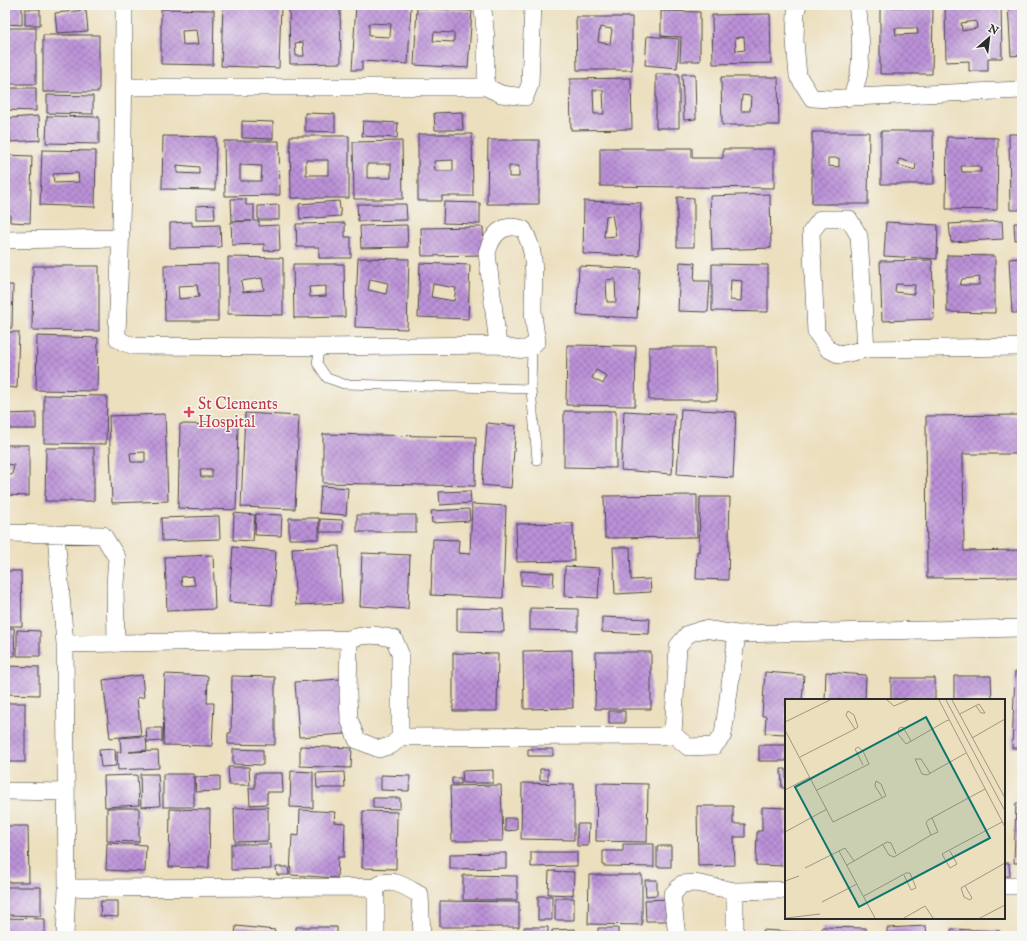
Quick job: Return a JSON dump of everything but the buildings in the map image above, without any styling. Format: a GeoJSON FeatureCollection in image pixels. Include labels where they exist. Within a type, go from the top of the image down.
{"type":"FeatureCollection","features":[{"type":"Feature","properties":{"kind":"street"},"geometry":{"type":"LineString","coordinates":[[124,5],[124,87],[118,339],[124,343],[135,346],[320,347],[498,345],[524,350],[532,347],[537,341],[533,309],[534,259],[528,237],[524,229],[515,226],[499,230],[490,242],[486,253],[498,345]]}},
{"type":"Feature","properties":{"kind":"street"},"geometry":{"type":"LineString","coordinates":[[483,5],[486,38],[486,87]]}},
{"type":"Feature","properties":{"kind":"street"},"geometry":{"type":"LineString","coordinates":[[124,87],[486,87],[501,94],[525,97],[530,84],[533,5]]}},
{"type":"Feature","properties":{"kind":"street"},"geometry":{"type":"LineString","coordinates":[[798,5],[796,12],[795,41],[798,76],[812,98],[831,99],[1022,90]]}},
{"type":"Feature","properties":{"kind":"street"},"geometry":{"type":"LineString","coordinates":[[852,97],[859,72],[860,44],[856,5]]}},
{"type":"Feature","properties":{"kind":"street"},"geometry":{"type":"LineString","coordinates":[[866,350],[859,236],[849,219],[821,219],[811,232],[816,332],[828,349],[840,355],[866,350],[1022,347]]}},
{"type":"Feature","properties":{"kind":"street"},"geometry":{"type":"LineString","coordinates":[[5,240],[121,238]]}},
{"type":"Feature","properties":{"kind":"street"},"geometry":{"type":"LineString","coordinates":[[5,533],[103,535],[117,558],[115,584],[116,644]]}},
{"type":"Feature","properties":{"kind":"street"},"geometry":{"type":"LineString","coordinates":[[56,534],[65,644],[67,888],[65,936]]}},
{"type":"Feature","properties":{"kind":"street"},"geometry":{"type":"LineString","coordinates":[[736,634],[723,735],[714,746],[688,747],[674,734],[678,646],[688,634],[704,629],[736,634],[1022,628]]}},
{"type":"Feature","properties":{"kind":"street"},"geometry":{"type":"LineString","coordinates":[[65,644],[349,639],[364,635],[381,635],[394,639],[400,653],[400,737]]}},
{"type":"Feature","properties":{"kind":"street"},"geometry":{"type":"LineString","coordinates":[[349,639],[349,719],[358,740],[379,749],[392,745],[400,737],[660,736],[674,734]]}},
{"type":"Feature","properties":{"kind":"street"},"geometry":{"type":"LineString","coordinates":[[5,791],[66,792]]}},
{"type":"Feature","properties":{"kind":"street"},"geometry":{"type":"LineString","coordinates":[[67,888],[376,887],[382,882],[396,882],[420,895],[422,936]]}},
{"type":"Feature","properties":{"kind":"street"},"geometry":{"type":"LineString","coordinates":[[677,936],[672,895],[682,884],[695,883],[735,891],[785,890]]}},
{"type":"Feature","properties":{"kind":"street"},"geometry":{"type":"LineString","coordinates":[[1005,886],[1022,886]]}},
{"type":"Feature","properties":{"kind":"street"},"geometry":{"type":"LineString","coordinates":[[376,887],[376,936]]}},
{"type":"Feature","properties":{"kind":"street"},"geometry":{"type":"LineString","coordinates":[[735,891],[735,936]]}},
{"type":"Feature","properties":{"kind":"lane"},"geometry":{"type":"LineString","coordinates":[[320,347],[317,363],[327,378],[344,384],[531,389]]}},
{"type":"Feature","properties":{"kind":"lane"},"geometry":{"type":"LineString","coordinates":[[532,347],[531,389],[537,460]]}},
{"type":"Feature","properties":{"kind":"place","name":"St Clements Hospital"},"geometry":{"type":"Point","coordinates":[189,412]}}]}
